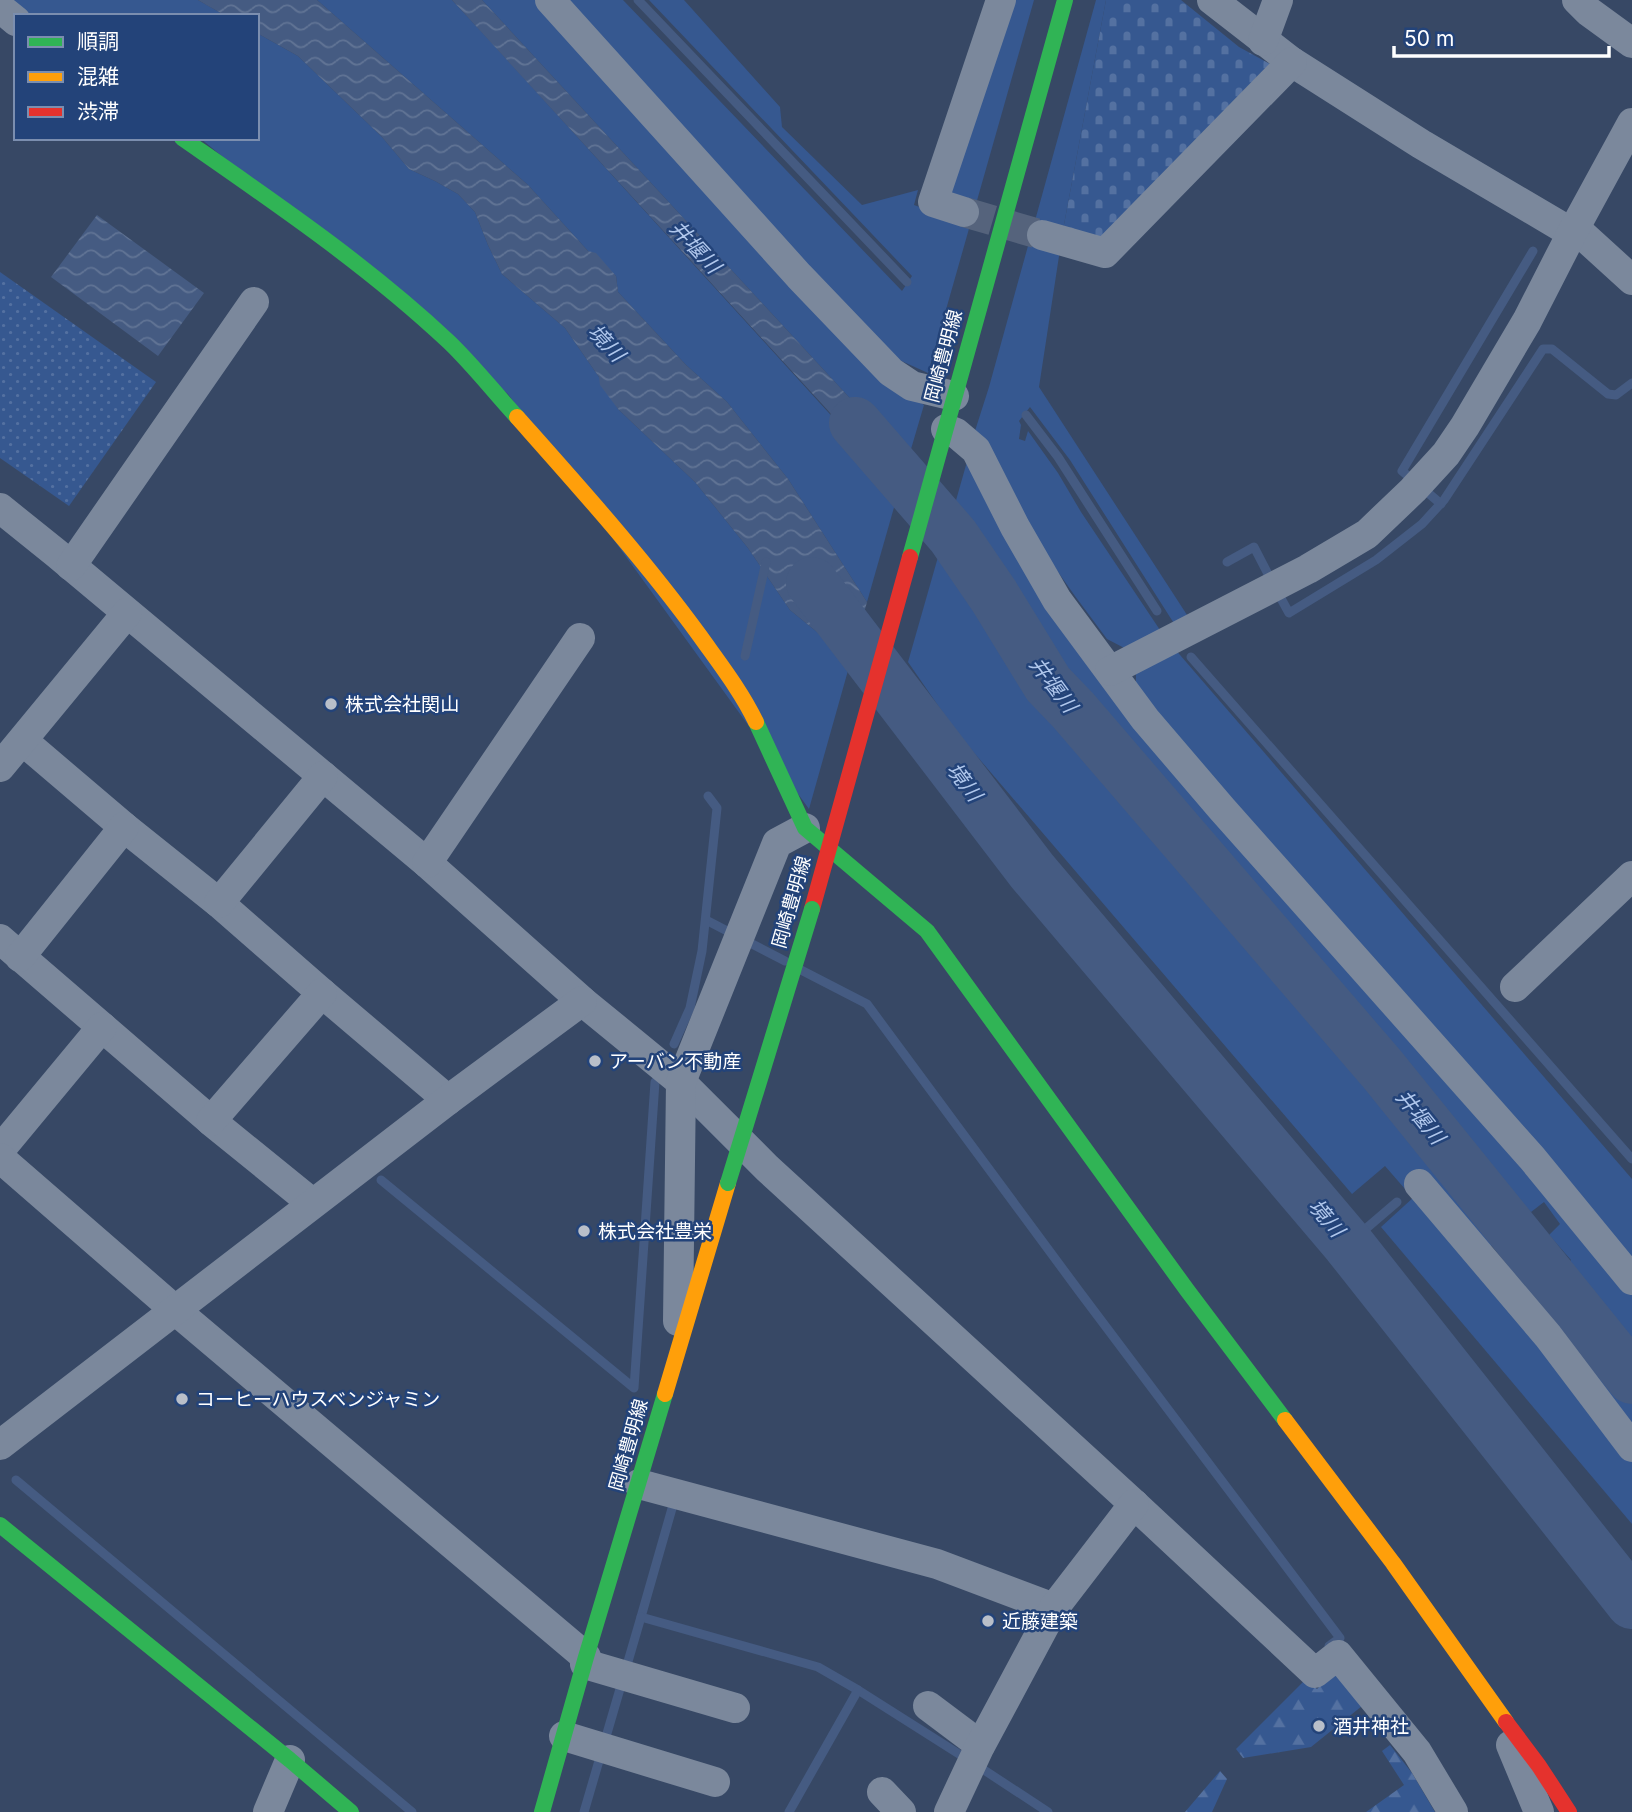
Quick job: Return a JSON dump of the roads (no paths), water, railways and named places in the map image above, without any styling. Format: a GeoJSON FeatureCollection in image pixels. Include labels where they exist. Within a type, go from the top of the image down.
{"type":"FeatureCollection","features":[{"type":"Feature","properties":{"kind":"street"},"geometry":{"type":"LineString","coordinates":[[550,0],[799,276],[891,372],[912,386],[954,396]]}},
{"type":"Feature","properties":{"kind":"street"},"geometry":{"type":"LineString","coordinates":[[964,212],[933,202],[1001,0]]}},
{"type":"Feature","properties":{"kind":"street","name":"岡崎豊明線"},"geometry":{"type":"LineString","coordinates":[[542,1812],[812,909],[821,838],[945,432],[1065,0]]}},
{"type":"Feature","properties":{"kind":"street"},"geometry":{"type":"LineString","coordinates":[[1212,0],[1292,62],[1421,144],[1574,230],[1632,280]]}},
{"type":"Feature","properties":{"kind":"street"},"geometry":{"type":"LineString","coordinates":[[1263,41],[1278,0]]}},
{"type":"Feature","properties":{"kind":"street"},"geometry":{"type":"LineString","coordinates":[[1577,0],[1632,43]]}},
{"type":"Feature","properties":{"kind":"street"},"geometry":{"type":"LineString","coordinates":[[0,8],[14,19]]}},
{"type":"Feature","properties":{"kind":"street"},"geometry":{"type":"LineString","coordinates":[[1042,235],[1105,253],[1292,62]]}},
{"type":"Feature","properties":{"kind":"street"},"geometry":{"type":"LineString","coordinates":[[1110,671],[1308,569],[1367,534],[1413,490],[1446,454],[1465,426],[1527,321],[1632,123]]}},
{"type":"Feature","properties":{"kind":"street"},"geometry":{"type":"LineString","coordinates":[[185,140],[289,212],[362,267],[450,343],[605,516],[668,592],[745,699],[821,838],[927,931],[1187,1290],[1393,1563],[1569,1812]]}},
{"type":"Feature","properties":{"kind":"street"},"geometry":{"type":"LineString","coordinates":[[71,566],[254,302]]}},
{"type":"Feature","properties":{"kind":"street"},"geometry":{"type":"LineString","coordinates":[[945,432],[956,432],[976,450],[1015,527],[1057,600],[1145,719],[1532,1158],[1632,1280]]}},
{"type":"Feature","properties":{"kind":"street"},"geometry":{"type":"LineString","coordinates":[[0,508],[427,863],[582,1001],[681,1083],[766,1168],[1134,1504],[1326,1664],[1416,1752],[1453,1812]]}},
{"type":"Feature","properties":{"kind":"street"},"geometry":{"type":"LineString","coordinates":[[0,767],[127,613]]}},
{"type":"Feature","properties":{"kind":"street"},"geometry":{"type":"LineString","coordinates":[[427,863],[580,638]]}},
{"type":"Feature","properties":{"kind":"street"},"geometry":{"type":"LineString","coordinates":[[23,741],[219,903],[448,1100]]}},
{"type":"Feature","properties":{"kind":"street"},"geometry":{"type":"LineString","coordinates":[[219,903],[323,776]]}},
{"type":"Feature","properties":{"kind":"street"},"geometry":{"type":"LineString","coordinates":[[124,827],[10,948],[211,1121],[312,1203]]}},
{"type":"Feature","properties":{"kind":"street"},"geometry":{"type":"LineString","coordinates":[[678,1353],[681,1083],[777,843],[821,838]]}},
{"type":"Feature","properties":{"kind":"street"},"geometry":{"type":"LineString","coordinates":[[1515,987],[1632,876]]}},
{"type":"Feature","properties":{"kind":"street"},"geometry":{"type":"LineString","coordinates":[[211,1121],[322,993]]}},
{"type":"Feature","properties":{"kind":"street"},"geometry":{"type":"LineString","coordinates":[[0,1445],[312,1203],[582,1001]]}},
{"type":"Feature","properties":{"kind":"street"},"geometry":{"type":"LineString","coordinates":[[0,1150],[102,1027]]}},
{"type":"Feature","properties":{"kind":"street"},"geometry":{"type":"LineString","coordinates":[[0,1158],[586,1661],[735,1708]]}},
{"type":"Feature","properties":{"kind":"street"},"geometry":{"type":"LineString","coordinates":[[1419,1184],[1548,1336],[1632,1447]]}},
{"type":"Feature","properties":{"kind":"street"},"geometry":{"type":"LineString","coordinates":[[639,1484],[937,1564],[1054,1608]]}},
{"type":"Feature","properties":{"kind":"street"},"geometry":{"type":"LineString","coordinates":[[949,1812],[979,1747],[1054,1608],[1134,1504]]}},
{"type":"Feature","properties":{"kind":"street"},"geometry":{"type":"LineString","coordinates":[[0,1525],[351,1812]]}},
{"type":"Feature","properties":{"kind":"street"},"geometry":{"type":"LineString","coordinates":[[928,1706],[979,1747]]}},
{"type":"Feature","properties":{"kind":"street"},"geometry":{"type":"LineString","coordinates":[[1499,1713],[1539,1812]]}},
{"type":"Feature","properties":{"kind":"street"},"geometry":{"type":"LineString","coordinates":[[564,1737],[715,1782]]}},
{"type":"Feature","properties":{"kind":"street"},"geometry":{"type":"LineString","coordinates":[[268,1812],[290,1760]]}},
{"type":"Feature","properties":{"kind":"water"},"geometry":{"type":"Polygon","coordinates":[[[198,0],[317,0],[528,185],[588,251],[596,253],[616,276],[618,292],[686,365],[727,402],[788,479],[867,602],[849,667],[828,641],[790,610],[748,548],[695,482],[618,409],[565,328],[502,274],[475,212],[458,194],[409,169],[382,137],[298,56],[259,34],[259,14],[222,14],[198,0]]]}},
{"type":"Feature","properties":{"kind":"water"},"geometry":{"type":"Polygon","coordinates":[[[452,0],[482,0],[858,407],[906,466],[899,490],[855,440],[452,0]]]}},
{"type":"Feature","properties":{"kind":"water"},"geometry":{"type":"Polygon","coordinates":[[[97,215],[204,293],[158,356],[51,277],[97,215]]]}},
{"type":"Feature","properties":{"kind":"waterway"},"geometry":{"type":"LineString","coordinates":[[638,0],[907,282]]}},
{"type":"Feature","properties":{"kind":"waterway"},"geometry":{"type":"LineString","coordinates":[[1413,480],[1402,471],[1533,251]]}},
{"type":"Feature","properties":{"kind":"waterway"},"geometry":{"type":"LineString","coordinates":[[1278,593],[1289,613],[1376,560],[1422,524],[1444,500],[1543,349],[1552,349],[1608,394],[1616,395],[1632,383]]}},
{"type":"Feature","properties":{"kind":"waterway"},"geometry":{"type":"LineString","coordinates":[[1026,415],[1058,457],[1157,611]]}},
{"type":"Feature","properties":{"kind":"waterway","name":"井堰川"},"geometry":{"type":"LineString","coordinates":[[855,423],[953,536],[1048,684],[1382,1069],[1632,1378]]}},
{"type":"Feature","properties":{"kind":"waterway"},"geometry":{"type":"LineString","coordinates":[[1427,492],[1441,504]]}},
{"type":"Feature","properties":{"kind":"waterway"},"geometry":{"type":"LineString","coordinates":[[1227,562],[1254,547],[1268,574]]}},
{"type":"Feature","properties":{"kind":"waterway"},"geometry":{"type":"LineString","coordinates":[[745,656],[766,562]]}},
{"type":"Feature","properties":{"kind":"waterway","name":"境川"},"geometry":{"type":"LineString","coordinates":[[812,583],[1032,871],[1348,1244],[1632,1603]]}},
{"type":"Feature","properties":{"kind":"waterway"},"geometry":{"type":"LineString","coordinates":[[1191,657],[1632,1159]]}},
{"type":"Feature","properties":{"kind":"waterway"},"geometry":{"type":"LineString","coordinates":[[674,1044],[690,1008],[702,951],[717,808],[708,796]]}},
{"type":"Feature","properties":{"kind":"waterway"},"geometry":{"type":"LineString","coordinates":[[706,920],[785,961]]}},
{"type":"Feature","properties":{"kind":"waterway"},"geometry":{"type":"LineString","coordinates":[[801,970],[867,1004],[1340,1638],[1329,1646]]}},
{"type":"Feature","properties":{"kind":"waterway"},"geometry":{"type":"LineString","coordinates":[[381,1180],[634,1388],[655,1082]]}},
{"type":"Feature","properties":{"kind":"waterway"},"geometry":{"type":"LineString","coordinates":[[1348,1244],[1397,1202]]}},
{"type":"Feature","properties":{"kind":"waterway"},"geometry":{"type":"LineString","coordinates":[[16,1480],[412,1812]]}},
{"type":"Feature","properties":{"kind":"waterway"},"geometry":{"type":"LineString","coordinates":[[673,1505],[641,1617],[818,1667],[1048,1812]]}},
{"type":"Feature","properties":{"kind":"waterway"},"geometry":{"type":"LineString","coordinates":[[584,1812],[641,1617]]}},
{"type":"Feature","properties":{"kind":"waterway"},"geometry":{"type":"LineString","coordinates":[[789,1812],[858,1690]]}},
{"type":"Feature","properties":{"kind":"tunnel"},"geometry":{"type":"LineString","coordinates":[[964,212],[1042,235]]}},
{"type":"Feature","properties":{"kind":"place","name":"株式会社関山"},"geometry":{"type":"Point","coordinates":[331,704]}},
{"type":"Feature","properties":{"kind":"place","name":"アーバン不動産"},"geometry":{"type":"Point","coordinates":[595,1061]}},
{"type":"Feature","properties":{"kind":"place","name":"株式会社豊栄"},"geometry":{"type":"Point","coordinates":[584,1231]}},
{"type":"Feature","properties":{"kind":"place","name":"コーヒーハウスベンジャミン"},"geometry":{"type":"Point","coordinates":[182,1399]}},
{"type":"Feature","properties":{"kind":"place","name":"近藤建築"},"geometry":{"type":"Point","coordinates":[988,1621]}},
{"type":"Feature","properties":{"kind":"place","name":"酒井神社"},"geometry":{"type":"Point","coordinates":[1319,1726]}}]}
